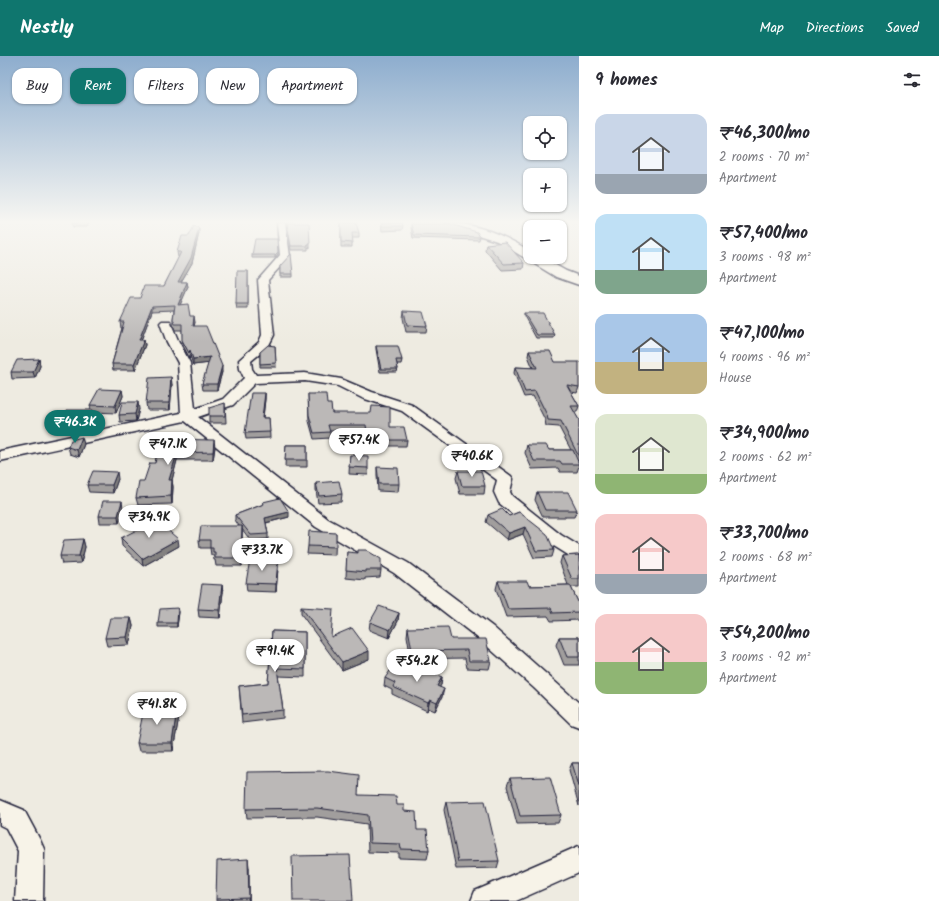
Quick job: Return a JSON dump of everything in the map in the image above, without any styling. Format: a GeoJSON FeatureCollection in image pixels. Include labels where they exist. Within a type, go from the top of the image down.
{"type":"FeatureCollection","features":[{"type":"Feature","properties":{"kind":"main road"},"geometry":{"type":"LineString","coordinates":[[544,264],[561,274],[579,281]]}},
{"type":"Feature","properties":{"kind":"street"},"geometry":{"type":"LineString","coordinates":[[251,379],[246,369],[245,360],[264,344],[268,335],[263,280],[279,262]]}},
{"type":"Feature","properties":{"kind":"street"},"geometry":{"type":"LineString","coordinates":[[166,323],[172,340],[184,363],[188,416],[322,523],[401,568],[486,633],[579,716]]}},
{"type":"Feature","properties":{"kind":"street"},"geometry":{"type":"LineString","coordinates":[[0,456],[188,416],[228,402],[251,379],[305,377],[341,382],[366,395],[407,408],[502,476],[505,479],[502,492],[504,499],[555,539],[579,554]]}},
{"type":"Feature","properties":{"kind":"street"},"geometry":{"type":"LineString","coordinates":[[0,812],[15,819],[31,850],[29,901]]}},
{"type":"Feature","properties":{"kind":"street"},"geometry":{"type":"LineString","coordinates":[[486,901],[579,859]]}},
{"type":"Feature","properties":{"kind":"building"},"geometry":{"type":"Polygon","coordinates":[[[176,262],[189,262],[178,282],[187,282],[178,305],[188,304],[190,316],[194,316],[193,326],[206,326],[222,366],[217,384],[202,384],[210,357],[193,359],[190,350],[189,353],[182,340],[182,324],[175,324],[173,319],[175,305],[152,306],[139,340],[144,340],[134,364],[112,364],[124,322],[120,322],[131,298],[140,298],[144,286],[164,286],[176,262]]]}},
{"type":"Feature","properties":{"kind":"building"},"geometry":{"type":"Polygon","coordinates":[[[283,262],[292,262],[293,274],[280,274],[280,266],[283,262]]]}},
{"type":"Feature","properties":{"kind":"building"},"geometry":{"type":"Polygon","coordinates":[[[503,262],[523,262],[504,264],[503,262]]]}},
{"type":"Feature","properties":{"kind":"building"},"geometry":{"type":"Polygon","coordinates":[[[237,271],[248,271],[248,304],[236,304],[237,271]]]}},
{"type":"Feature","properties":{"kind":"building"},"geometry":{"type":"Polygon","coordinates":[[[404,311],[423,312],[427,326],[407,325],[404,311]]]}},
{"type":"Feature","properties":{"kind":"building"},"geometry":{"type":"Polygon","coordinates":[[[524,313],[543,313],[555,335],[537,335],[524,313]]]}},
{"type":"Feature","properties":{"kind":"building"},"geometry":{"type":"Polygon","coordinates":[[[268,345],[275,346],[276,363],[260,364],[260,352],[268,345]]]}},
{"type":"Feature","properties":{"kind":"building"},"geometry":{"type":"Polygon","coordinates":[[[376,346],[398,346],[402,360],[396,360],[398,369],[381,369],[376,346]]]}},
{"type":"Feature","properties":{"kind":"building"},"geometry":{"type":"Polygon","coordinates":[[[529,351],[550,351],[555,362],[579,362],[579,387],[567,385],[579,406],[571,406],[579,420],[579,457],[561,421],[548,420],[535,391],[525,392],[515,367],[537,368],[529,351]]]}},
{"type":"Feature","properties":{"kind":"building"},"geometry":{"type":"Polygon","coordinates":[[[39,359],[33,372],[11,372],[17,360],[39,359]]]}},
{"type":"Feature","properties":{"kind":"building"},"geometry":{"type":"Polygon","coordinates":[[[171,377],[169,403],[146,403],[149,378],[171,377]]]}},
{"type":"Feature","properties":{"kind":"building"},"geometry":{"type":"Polygon","coordinates":[[[99,389],[122,390],[115,406],[90,405],[99,389]]]}},
{"type":"Feature","properties":{"kind":"building"},"geometry":{"type":"Polygon","coordinates":[[[251,393],[265,393],[262,418],[269,418],[270,432],[245,433],[251,393]]]}},
{"type":"Feature","properties":{"kind":"building"},"geometry":{"type":"Polygon","coordinates":[[[308,394],[326,394],[327,404],[331,404],[332,413],[371,413],[372,406],[390,407],[390,427],[404,427],[407,440],[368,440],[366,425],[328,425],[330,432],[314,433],[309,415],[308,394]]]}},
{"type":"Feature","properties":{"kind":"building"},"geometry":{"type":"Polygon","coordinates":[[[122,402],[138,402],[135,414],[119,415],[122,402]]]}},
{"type":"Feature","properties":{"kind":"building"},"geometry":{"type":"Polygon","coordinates":[[[225,403],[225,416],[209,416],[209,408],[225,403]]]}},
{"type":"Feature","properties":{"kind":"building"},"geometry":{"type":"Polygon","coordinates":[[[67,410],[93,410],[88,424],[75,426],[76,424],[61,424],[67,410]]]}},
{"type":"Feature","properties":{"kind":"building"},"geometry":{"type":"Polygon","coordinates":[[[82,437],[77,450],[68,447],[71,440],[82,437]]]}},
{"type":"Feature","properties":{"kind":"building"},"geometry":{"type":"Polygon","coordinates":[[[160,439],[214,440],[213,452],[177,453],[169,480],[172,480],[171,496],[136,498],[139,481],[144,481],[150,463],[155,463],[160,439]]]}},
{"type":"Feature","properties":{"kind":"building"},"geometry":{"type":"Polygon","coordinates":[[[286,445],[307,445],[307,460],[285,460],[286,445]]]}},
{"type":"Feature","properties":{"kind":"building"},"geometry":{"type":"Polygon","coordinates":[[[527,445],[546,445],[549,450],[573,450],[579,464],[562,464],[560,461],[534,461],[527,445]]]}},
{"type":"Feature","properties":{"kind":"building"},"geometry":{"type":"Polygon","coordinates":[[[350,455],[368,456],[368,468],[349,467],[350,455]]]}},
{"type":"Feature","properties":{"kind":"building"},"geometry":{"type":"Polygon","coordinates":[[[377,467],[398,468],[399,484],[379,484],[377,467]]]}},
{"type":"Feature","properties":{"kind":"building"},"geometry":{"type":"Polygon","coordinates":[[[93,471],[117,472],[112,485],[87,485],[93,471]]]}},
{"type":"Feature","properties":{"kind":"building"},"geometry":{"type":"Polygon","coordinates":[[[458,471],[481,471],[485,486],[462,486],[458,471]]]}},
{"type":"Feature","properties":{"kind":"building"},"geometry":{"type":"Polygon","coordinates":[[[339,481],[342,494],[319,496],[316,483],[339,481]]]}},
{"type":"Feature","properties":{"kind":"building"},"geometry":{"type":"Polygon","coordinates":[[[537,492],[568,492],[577,510],[545,510],[537,492]]]}},
{"type":"Feature","properties":{"kind":"building"},"geometry":{"type":"Polygon","coordinates":[[[280,498],[289,512],[265,518],[268,534],[251,535],[235,515],[264,504],[263,502],[280,498]]]}},
{"type":"Feature","properties":{"kind":"building"},"geometry":{"type":"Polygon","coordinates":[[[103,501],[122,501],[118,516],[99,516],[103,501]]]}},
{"type":"Feature","properties":{"kind":"building"},"geometry":{"type":"Polygon","coordinates":[[[502,509],[509,516],[519,512],[547,534],[554,550],[536,551],[525,527],[509,533],[488,515],[502,509]]]}},
{"type":"Feature","properties":{"kind":"building"},"geometry":{"type":"Polygon","coordinates":[[[156,520],[178,539],[142,559],[121,538],[156,520]]]}},
{"type":"Feature","properties":{"kind":"building"},"geometry":{"type":"Polygon","coordinates":[[[201,526],[242,526],[241,558],[215,558],[213,548],[210,548],[210,540],[199,540],[201,526]]]}},
{"type":"Feature","properties":{"kind":"building"},"geometry":{"type":"Polygon","coordinates":[[[309,531],[336,533],[336,547],[308,546],[309,531]]]}},
{"type":"Feature","properties":{"kind":"building"},"geometry":{"type":"Polygon","coordinates":[[[83,539],[79,556],[60,556],[64,540],[83,539]]]}},
{"type":"Feature","properties":{"kind":"building"},"geometry":{"type":"Polygon","coordinates":[[[358,550],[366,550],[381,559],[381,570],[366,570],[366,572],[346,570],[347,552],[358,553],[358,550]]]}},
{"type":"Feature","properties":{"kind":"building"},"geometry":{"type":"Polygon","coordinates":[[[579,555],[579,579],[572,579],[562,556],[579,555]]]}},
{"type":"Feature","properties":{"kind":"building"},"geometry":{"type":"Polygon","coordinates":[[[250,559],[278,560],[276,584],[246,583],[250,559]]]}},
{"type":"Feature","properties":{"kind":"building"},"geometry":{"type":"Polygon","coordinates":[[[498,581],[527,581],[529,586],[570,585],[579,604],[579,612],[553,613],[551,608],[508,609],[498,581]]]}},
{"type":"Feature","properties":{"kind":"building"},"geometry":{"type":"Polygon","coordinates":[[[202,584],[222,585],[219,610],[198,609],[202,584]]]}},
{"type":"Feature","properties":{"kind":"building"},"geometry":{"type":"Polygon","coordinates":[[[379,606],[399,613],[390,630],[370,622],[379,606]]]}},
{"type":"Feature","properties":{"kind":"building"},"geometry":{"type":"Polygon","coordinates":[[[301,607],[333,609],[331,637],[352,628],[369,651],[342,662],[301,607]]]}},
{"type":"Feature","properties":{"kind":"building"},"geometry":{"type":"Polygon","coordinates":[[[178,608],[177,623],[158,623],[160,609],[178,608]]]}},
{"type":"Feature","properties":{"kind":"building"},"geometry":{"type":"Polygon","coordinates":[[[110,618],[131,618],[127,637],[105,638],[110,618]]]}},
{"type":"Feature","properties":{"kind":"building"},"geometry":{"type":"Polygon","coordinates":[[[448,627],[451,639],[486,639],[491,661],[469,661],[467,650],[412,651],[408,628],[448,627]]]}},
{"type":"Feature","properties":{"kind":"building"},"geometry":{"type":"Polygon","coordinates":[[[272,631],[305,632],[305,669],[277,668],[283,710],[242,715],[239,686],[268,683],[272,631]]]}},
{"type":"Feature","properties":{"kind":"building"},"geometry":{"type":"Polygon","coordinates":[[[559,637],[579,637],[579,657],[567,657],[559,637]]]}},
{"type":"Feature","properties":{"kind":"building"},"geometry":{"type":"Polygon","coordinates":[[[407,662],[442,677],[437,686],[444,689],[437,703],[430,700],[428,703],[393,687],[395,683],[385,678],[392,668],[401,672],[407,662]]]}},
{"type":"Feature","properties":{"kind":"building"},"geometry":{"type":"Polygon","coordinates":[[[144,708],[177,709],[172,743],[137,743],[144,708]]]}},
{"type":"Feature","properties":{"kind":"building"},"geometry":{"type":"Polygon","coordinates":[[[572,763],[579,763],[579,786],[572,763]]]}},
{"type":"Feature","properties":{"kind":"building"},"geometry":{"type":"Polygon","coordinates":[[[328,771],[359,775],[358,795],[396,796],[397,805],[404,805],[404,811],[416,812],[417,830],[427,830],[429,850],[401,849],[400,844],[370,843],[368,815],[317,808],[246,809],[247,772],[328,771]]]}},
{"type":"Feature","properties":{"kind":"building"},"geometry":{"type":"Polygon","coordinates":[[[550,777],[561,815],[520,816],[510,778],[550,777]]]}},
{"type":"Feature","properties":{"kind":"building"},"geometry":{"type":"Polygon","coordinates":[[[485,801],[499,861],[458,862],[446,802],[485,801]]]}},
{"type":"Feature","properties":{"kind":"building"},"geometry":{"type":"Polygon","coordinates":[[[350,855],[353,901],[293,901],[292,856],[350,855]]]}},
{"type":"Feature","properties":{"kind":"building"},"geometry":{"type":"Polygon","coordinates":[[[248,859],[249,898],[216,899],[217,861],[248,859]]]}}]}
